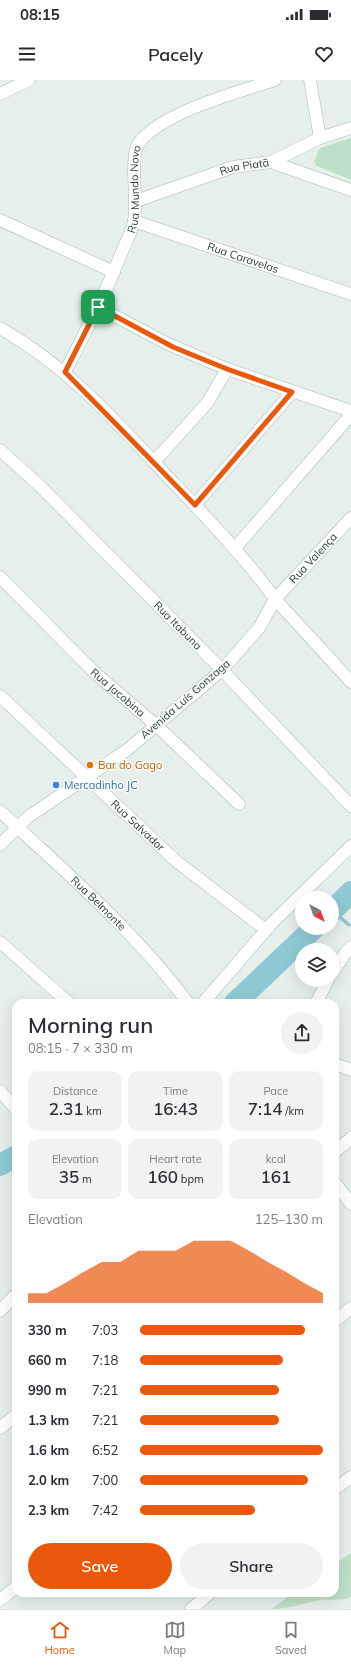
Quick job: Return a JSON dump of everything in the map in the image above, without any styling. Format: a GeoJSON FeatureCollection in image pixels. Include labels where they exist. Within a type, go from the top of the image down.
{"type":"FeatureCollection","features":[{"type":"Feature","properties":{"kind":"street"},"geometry":{"type":"LineString","coordinates":[[0,94],[29,80]]}},
{"type":"Feature","properties":{"kind":"street","name":"Rua Mundo Novo"},"geometry":{"type":"LineString","coordinates":[[65,372],[114,272],[134,221],[136,201],[134,154],[143,138],[158,127],[194,107],[275,80]]}},
{"type":"Feature","properties":{"kind":"street"},"geometry":{"type":"LineString","coordinates":[[310,80],[320,138]]}},
{"type":"Feature","properties":{"kind":"street","name":"Rua Piatã"},"geometry":{"type":"LineString","coordinates":[[136,201],[233,167],[271,162],[320,138],[351,128]]}},
{"type":"Feature","properties":{"kind":"street"},"geometry":{"type":"LineString","coordinates":[[271,162],[351,190]]}},
{"type":"Feature","properties":{"kind":"street"},"geometry":{"type":"LineString","coordinates":[[0,220],[114,272]]}},
{"type":"Feature","properties":{"kind":"street","name":"Rua Caravelas"},"geometry":{"type":"LineString","coordinates":[[134,221],[351,294]]}},
{"type":"Feature","properties":{"kind":"street"},"geometry":{"type":"LineString","coordinates":[[98,307],[168,344],[227,369],[351,411]]}},
{"type":"Feature","properties":{"kind":"street"},"geometry":{"type":"LineString","coordinates":[[0,328],[36,349],[65,372],[195,505],[254,570],[275,599],[351,682]]}},
{"type":"Feature","properties":{"kind":"street"},"geometry":{"type":"LineString","coordinates":[[154,462],[208,402],[227,369]]}},
{"type":"Feature","properties":{"kind":"street"},"geometry":{"type":"LineString","coordinates":[[195,505],[292,392]]}},
{"type":"Feature","properties":{"kind":"street"},"geometry":{"type":"LineString","coordinates":[[234,549],[351,415]]}},
{"type":"Feature","properties":{"kind":"street","name":"Rua Itabuna"},"geometry":{"type":"LineString","coordinates":[[0,450],[40,486],[222,670],[351,806]]}},
{"type":"Feature","properties":{"kind":"street","name":"Rua Valença"},"geometry":{"type":"LineString","coordinates":[[275,599],[351,518]]}},
{"type":"Feature","properties":{"kind":"street","name":"Rua Jacobina"},"geometry":{"type":"LineString","coordinates":[[0,576],[94,672],[157,726],[239,804]]}},
{"type":"Feature","properties":{"kind":"street","name":"Avenida Luís Gonzaga"},"geometry":{"type":"LineString","coordinates":[[0,844],[16,827],[56,797],[112,761],[157,726],[222,670],[259,628],[275,599]]}},
{"type":"Feature","properties":{"kind":"street","name":"Rua Salvador"},"geometry":{"type":"LineString","coordinates":[[0,696],[194,876],[266,930]]}},
{"type":"Feature","properties":{"kind":"street","name":"Rua Belmonte"},"geometry":{"type":"LineString","coordinates":[[0,812],[156,962],[185,999]]}},
{"type":"Feature","properties":{"kind":"street"},"geometry":{"type":"LineString","coordinates":[[206,999],[266,930],[351,846]]}},
{"type":"Feature","properties":{"kind":"street"},"geometry":{"type":"LineString","coordinates":[[0,942],[64,999]]}},
{"type":"Feature","properties":{"kind":"street"},"geometry":{"type":"LineString","coordinates":[[339,963],[351,947]]}},
{"type":"Feature","properties":{"kind":"street"},"geometry":{"type":"LineString","coordinates":[[318,999],[324,987]]}},
{"type":"Feature","properties":{"kind":"street"},"geometry":{"type":"LineString","coordinates":[[339,1066],[351,1070]]}},
{"type":"Feature","properties":{"kind":"street"},"geometry":{"type":"LineString","coordinates":[[0,1091],[12,1105]]}},
{"type":"Feature","properties":{"kind":"street"},"geometry":{"type":"LineString","coordinates":[[339,1148],[351,1138]]}},
{"type":"Feature","properties":{"kind":"street"},"geometry":{"type":"LineString","coordinates":[[339,1188],[351,1204]]}},
{"type":"Feature","properties":{"kind":"street"},"geometry":{"type":"LineString","coordinates":[[0,1311],[12,1298]]}},
{"type":"Feature","properties":{"kind":"street"},"geometry":{"type":"LineString","coordinates":[[339,1318],[351,1308]]}},
{"type":"Feature","properties":{"kind":"street"},"geometry":{"type":"LineString","coordinates":[[0,1428],[12,1418]]}},
{"type":"Feature","properties":{"kind":"street"},"geometry":{"type":"LineString","coordinates":[[339,1486],[351,1476]]}},
{"type":"Feature","properties":{"kind":"street"},"geometry":{"type":"LineString","coordinates":[[0,1600],[12,1590]]}},
{"type":"Feature","properties":{"kind":"street"},"geometry":{"type":"LineString","coordinates":[[191,1609],[205,1597]]}},
{"type":"Feature","properties":{"kind":"green space"},"geometry":{"type":"Polygon","coordinates":[[[351,138],[351,180],[317,166],[314,161],[320,148],[351,138]]]}},
{"type":"Feature","properties":{"kind":"green space"},"geometry":{"type":"Polygon","coordinates":[[[351,1553],[351,1597],[343,1599],[320,1600],[289,1607],[271,1609],[288,1597],[339,1597],[339,1561],[351,1553]]]}},
{"type":"Feature","properties":{"kind":"waterway"},"geometry":{"type":"LineString","coordinates":[[339,904],[351,892]]}},
{"type":"Feature","properties":{"kind":"waterway"},"geometry":{"type":"LineString","coordinates":[[339,916],[349,925]]}},
{"type":"Feature","properties":{"kind":"waterway"},"geometry":{"type":"LineString","coordinates":[[239,999],[307,935]]}},
{"type":"Feature","properties":{"kind":"waterway"},"geometry":{"type":"LineString","coordinates":[[0,1165],[12,1158]]}},
{"type":"Feature","properties":{"kind":"place","name":"Bar do Gago"},"geometry":{"type":"Point","coordinates":[90,765]}},
{"type":"Feature","properties":{"kind":"place","name":"Mercadinho JC"},"geometry":{"type":"Point","coordinates":[56,785]}},
{"type":"Feature","properties":{"kind":"route"},"geometry":{"type":"LineString","coordinates":[[98,307],[173,347],[227,369],[292,392],[195,505],[89,394],[65,372],[98,307]]}}]}
